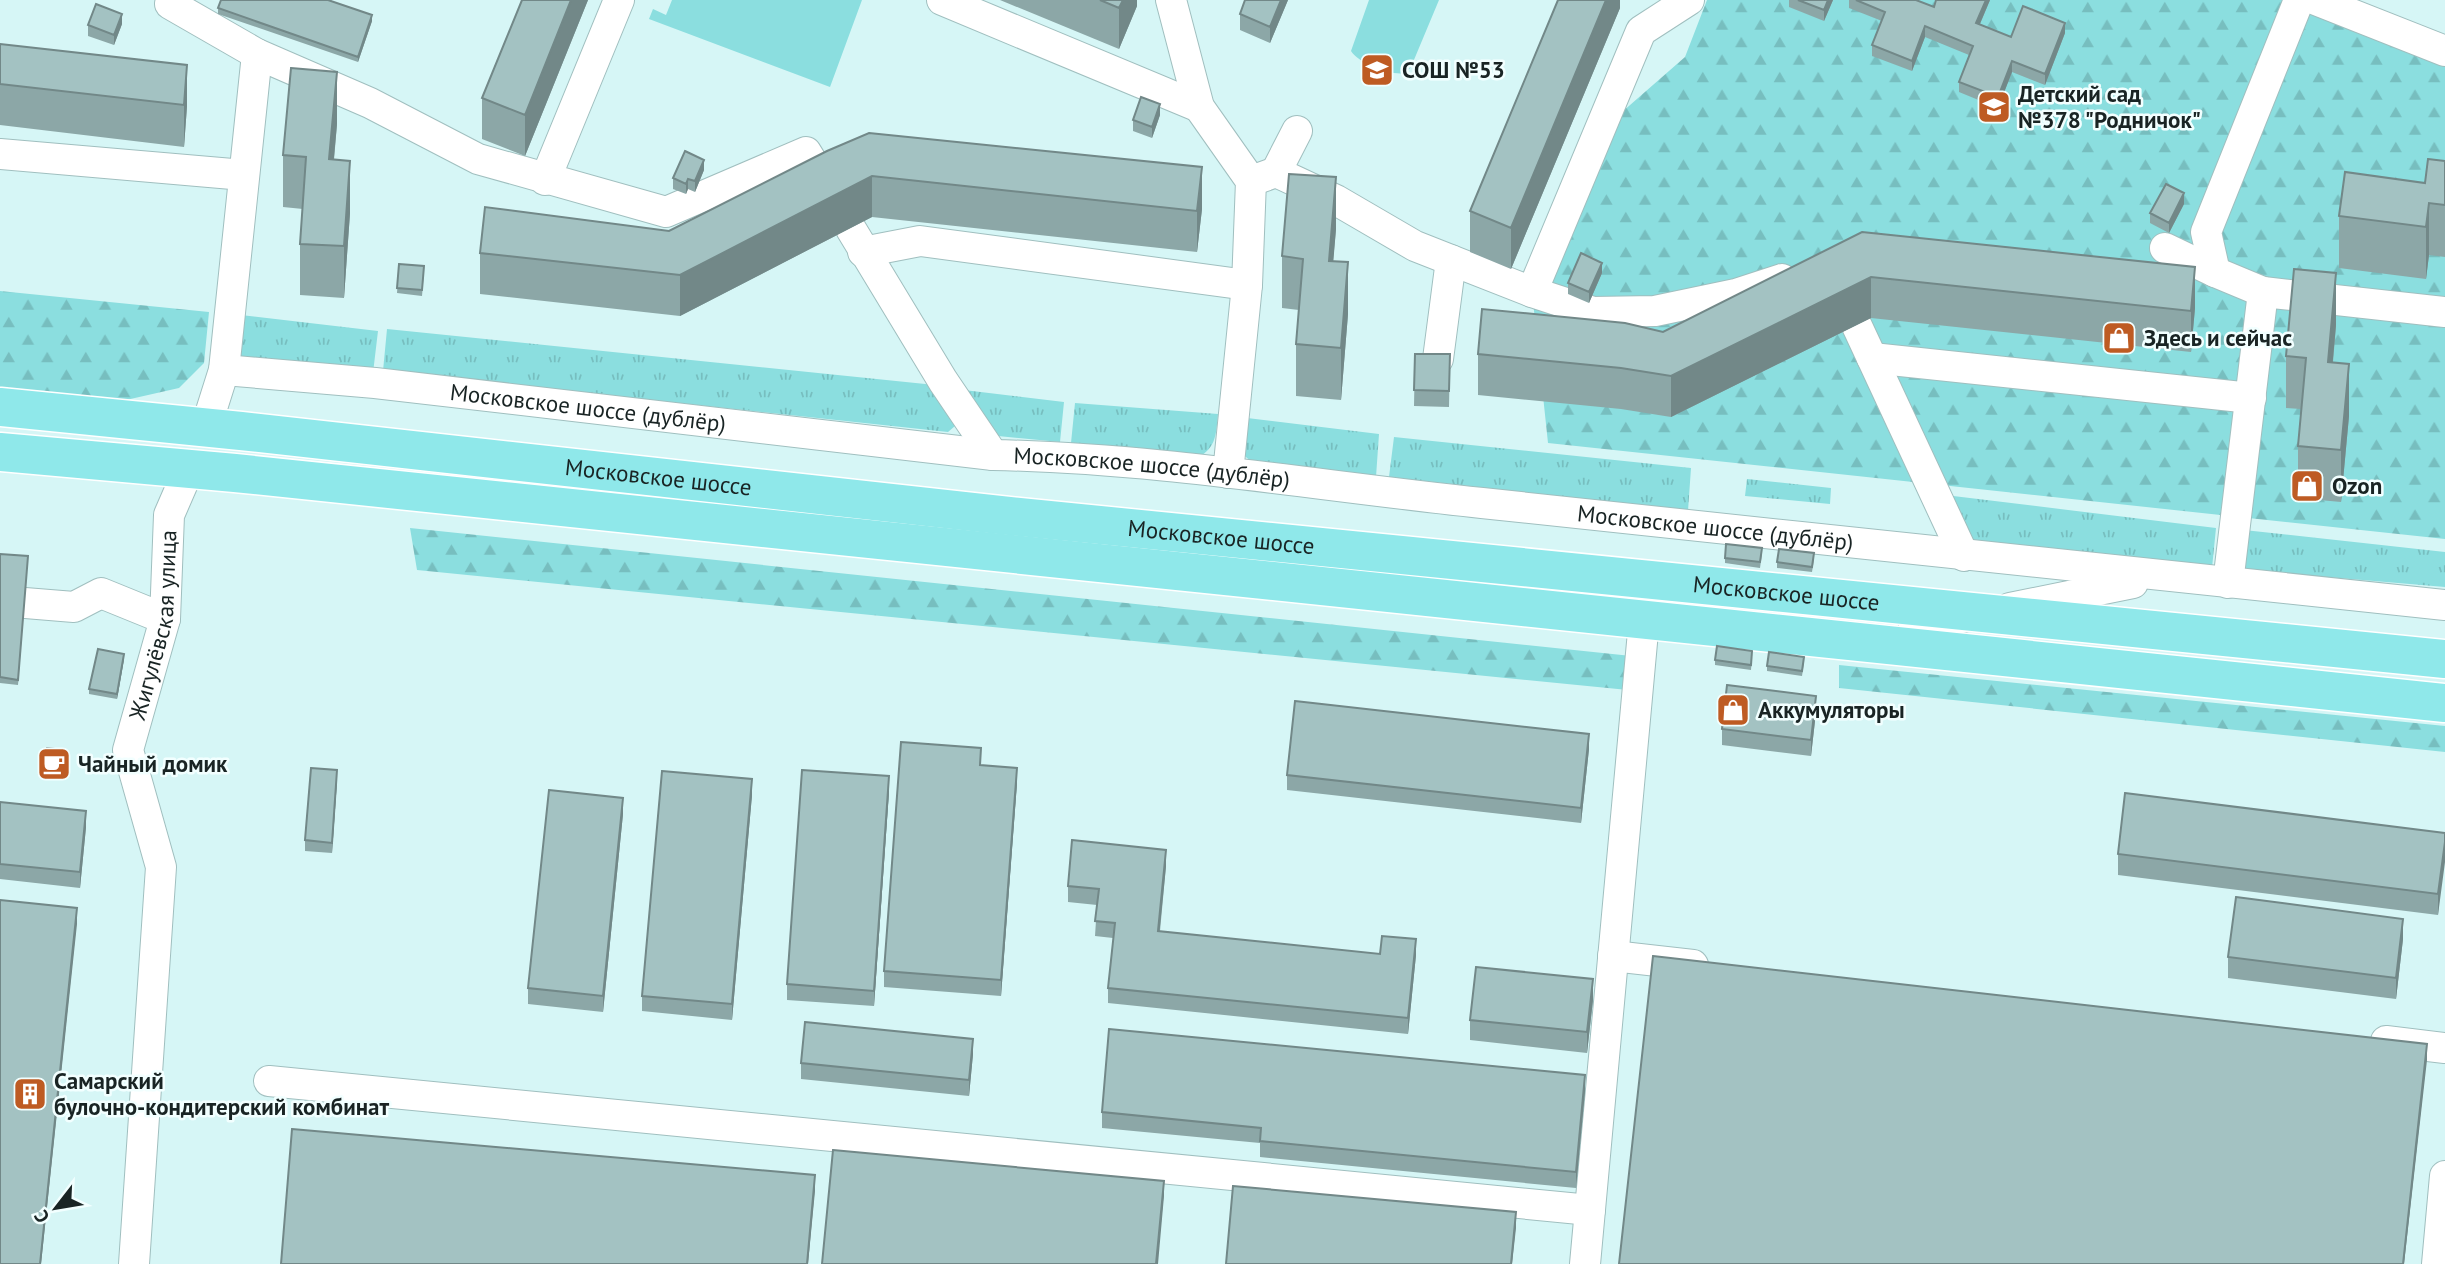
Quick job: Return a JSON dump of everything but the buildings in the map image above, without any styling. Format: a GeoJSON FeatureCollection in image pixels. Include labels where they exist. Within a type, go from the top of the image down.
{"type":"FeatureCollection","features":[{"type":"Feature","properties":{"kind":"main road","name":"Московское шоссе"},"geometry":{"type":"LineString","coordinates":[[0,407],[198,448],[1645,610],[2445,703]]}},
{"type":"Feature","properties":{"kind":"main road","name":"Московское шоссе"},"geometry":{"type":"LineString","coordinates":[[0,433],[986,513],[2445,659]]}},
{"type":"Feature","properties":{"kind":"main road","name":"Московское шоссе"},"geometry":{"type":"LineString","coordinates":[[0,453],[198,448]]}},
{"type":"Feature","properties":{"kind":"main road","name":"Московское шоссе"},"geometry":{"type":"LineString","coordinates":[[1645,610],[1914,627],[2445,681]]}},
{"type":"Feature","properties":{"kind":"street"},"geometry":{"type":"LineString","coordinates":[[545,180],[619,0]]}},
{"type":"Feature","properties":{"kind":"street"},"geometry":{"type":"LineString","coordinates":[[942,0],[1199,107],[1263,177],[1336,200],[1415,246],[1532,292],[1593,312],[1655,312],[1735,294],[1814,269]]}},
{"type":"Feature","properties":{"kind":"street"},"geometry":{"type":"LineString","coordinates":[[1171,0],[1199,107]]}},
{"type":"Feature","properties":{"kind":"street"},"geometry":{"type":"LineString","coordinates":[[1532,292],[1641,31],[1689,0]]}},
{"type":"Feature","properties":{"kind":"street"},"geometry":{"type":"LineString","coordinates":[[2215,272],[2206,232],[2299,0]]}},
{"type":"Feature","properties":{"kind":"street"},"geometry":{"type":"LineString","coordinates":[[2316,0],[2445,51]]}},
{"type":"Feature","properties":{"kind":"street"},"geometry":{"type":"LineString","coordinates":[[169,1],[257,54],[370,103],[478,159],[545,180],[666,212],[806,152],[830,191]]}},
{"type":"Feature","properties":{"kind":"street"},"geometry":{"type":"LineString","coordinates":[[198,448],[225,370],[257,54]]}},
{"type":"Feature","properties":{"kind":"street"},"geometry":{"type":"LineString","coordinates":[[1228,473],[1247,285],[1263,177],[1297,131]]}},
{"type":"Feature","properties":{"kind":"street"},"geometry":{"type":"LineString","coordinates":[[0,154],[244,175]]}},
{"type":"Feature","properties":{"kind":"street"},"geometry":{"type":"LineString","coordinates":[[993,455],[857,241],[920,241],[1247,285]]}},
{"type":"Feature","properties":{"kind":"street"},"geometry":{"type":"LineString","coordinates":[[2165,248],[2263,292],[2445,312]]}},
{"type":"Feature","properties":{"kind":"street"},"geometry":{"type":"LineString","coordinates":[[1438,359],[1451,260]]}},
{"type":"Feature","properties":{"kind":"street"},"geometry":{"type":"LineString","coordinates":[[2228,583],[2263,292]]}},
{"type":"Feature","properties":{"kind":"street"},"geometry":{"type":"LineString","coordinates":[[1857,326],[1964,556]]}},
{"type":"Feature","properties":{"kind":"street"},"geometry":{"type":"LineString","coordinates":[[1872,358],[2251,398]]}},
{"type":"Feature","properties":{"kind":"street","name":"Московское шоссе (дублёр)"},"geometry":{"type":"LineString","coordinates":[[225,370],[375,383],[993,455],[1064,456],[2161,578],[2445,605]]}},
{"type":"Feature","properties":{"kind":"street","name":"Жигулёвская улица"},"geometry":{"type":"LineString","coordinates":[[134,1264],[161,867],[128,750],[165,619],[169,514],[198,448]]}},
{"type":"Feature","properties":{"kind":"street","name":"Московское шоссе (дублёр)"},"geometry":{"type":"LineString","coordinates":[[1914,627],[2161,578]]}},
{"type":"Feature","properties":{"kind":"street"},"geometry":{"type":"LineString","coordinates":[[0,601],[74,607],[101,593],[165,619]]}},
{"type":"Feature","properties":{"kind":"street"},"geometry":{"type":"LineString","coordinates":[[1585,1264],[1645,610]]}},
{"type":"Feature","properties":{"kind":"street"},"geometry":{"type":"LineString","coordinates":[[1613,956],[1724,969]]}},
{"type":"Feature","properties":{"kind":"street"},"geometry":{"type":"LineString","coordinates":[[2362,1039],[2445,1048]]}},
{"type":"Feature","properties":{"kind":"street"},"geometry":{"type":"LineString","coordinates":[[269,1081],[1590,1210]]}},
{"type":"Feature","properties":{"kind":"street"},"geometry":{"type":"LineString","coordinates":[[2437,1264],[2445,1176]]}},
{"type":"Feature","properties":{"kind":"green space"},"geometry":{"type":"Polygon","coordinates":[[[672,0],[862,0],[830,87],[649,19],[653,9],[666,15],[672,0]]]}},
{"type":"Feature","properties":{"kind":"green space"},"geometry":{"type":"Polygon","coordinates":[[[1369,0],[1439,0],[1411,67],[1405,73],[1392,73],[1375,68],[1360,60],[1351,51],[1369,0]]]}},
{"type":"Feature","properties":{"kind":"green space"},"geometry":{"type":"Polygon","coordinates":[[[1707,0],[2317,0],[2445,51],[2445,539],[1548,443],[1532,292],[1598,133],[1685,57],[1707,0]]]}},
{"type":"Feature","properties":{"kind":"green space"},"geometry":{"type":"Polygon","coordinates":[[[0,291],[209,312],[204,363],[179,388],[126,400],[0,387],[0,291]]]}},
{"type":"Feature","properties":{"kind":"green space"},"geometry":{"type":"Polygon","coordinates":[[[241,315],[378,331],[373,373],[236,356],[241,315]]]}},
{"type":"Feature","properties":{"kind":"green space"},"geometry":{"type":"Polygon","coordinates":[[[387,329],[935,385],[956,420],[955,426],[948,432],[383,371],[387,329]]]}},
{"type":"Feature","properties":{"kind":"green space"},"geometry":{"type":"Polygon","coordinates":[[[964,390],[1064,402],[1060,442],[998,436],[964,390]]]}},
{"type":"Feature","properties":{"kind":"green space"},"geometry":{"type":"Polygon","coordinates":[[[1075,403],[1218,414],[1214,441],[1207,451],[1194,459],[1071,443],[1075,403]]]}},
{"type":"Feature","properties":{"kind":"green space"},"geometry":{"type":"Polygon","coordinates":[[[1239,417],[1379,434],[1376,477],[1252,462],[1241,453],[1239,417]]]}},
{"type":"Feature","properties":{"kind":"green space"},"geometry":{"type":"Polygon","coordinates":[[[1394,437],[1691,468],[1688,511],[1389,477],[1394,437]]]}},
{"type":"Feature","properties":{"kind":"green space"},"geometry":{"type":"Polygon","coordinates":[[[1747,479],[1831,488],[1830,504],[1745,496],[1747,479]]]}},
{"type":"Feature","properties":{"kind":"green space"},"geometry":{"type":"Polygon","coordinates":[[[1945,495],[2216,528],[2212,568],[1976,544],[1945,495]]]}},
{"type":"Feature","properties":{"kind":"green space"},"geometry":{"type":"Polygon","coordinates":[[[410,528],[1641,657],[1638,691],[417,570],[410,528]]]}},
{"type":"Feature","properties":{"kind":"green space"},"geometry":{"type":"Polygon","coordinates":[[[2244,530],[2445,552],[2445,587],[2243,570],[2244,530]]]}},
{"type":"Feature","properties":{"kind":"green space"},"geometry":{"type":"Polygon","coordinates":[[[1839,665],[2445,726],[2445,752],[1839,688],[1839,665]]]}},
{"type":"Feature","properties":{"kind":"place","name":"СОШ №53"},"geometry":{"type":"Point","coordinates":[1377,70]}},
{"type":"Feature","properties":{"kind":"place","name":"Детский сад №378 \"Родничок\""},"geometry":{"type":"Point","coordinates":[1994,107]}},
{"type":"Feature","properties":{"kind":"place","name":"Здесь и сейчас"},"geometry":{"type":"Point","coordinates":[2119,338]}},
{"type":"Feature","properties":{"kind":"place","name":"Ozon"},"geometry":{"type":"Point","coordinates":[2307,486]}},
{"type":"Feature","properties":{"kind":"place","name":"Аккумуляторы"},"geometry":{"type":"Point","coordinates":[1733,710]}},
{"type":"Feature","properties":{"kind":"place","name":"Чайный домик"},"geometry":{"type":"Point","coordinates":[54,764]}},
{"type":"Feature","properties":{"kind":"place","name":"Самарский булочно-кондитерский комбинат"},"geometry":{"type":"Point","coordinates":[30,1094]}}]}
